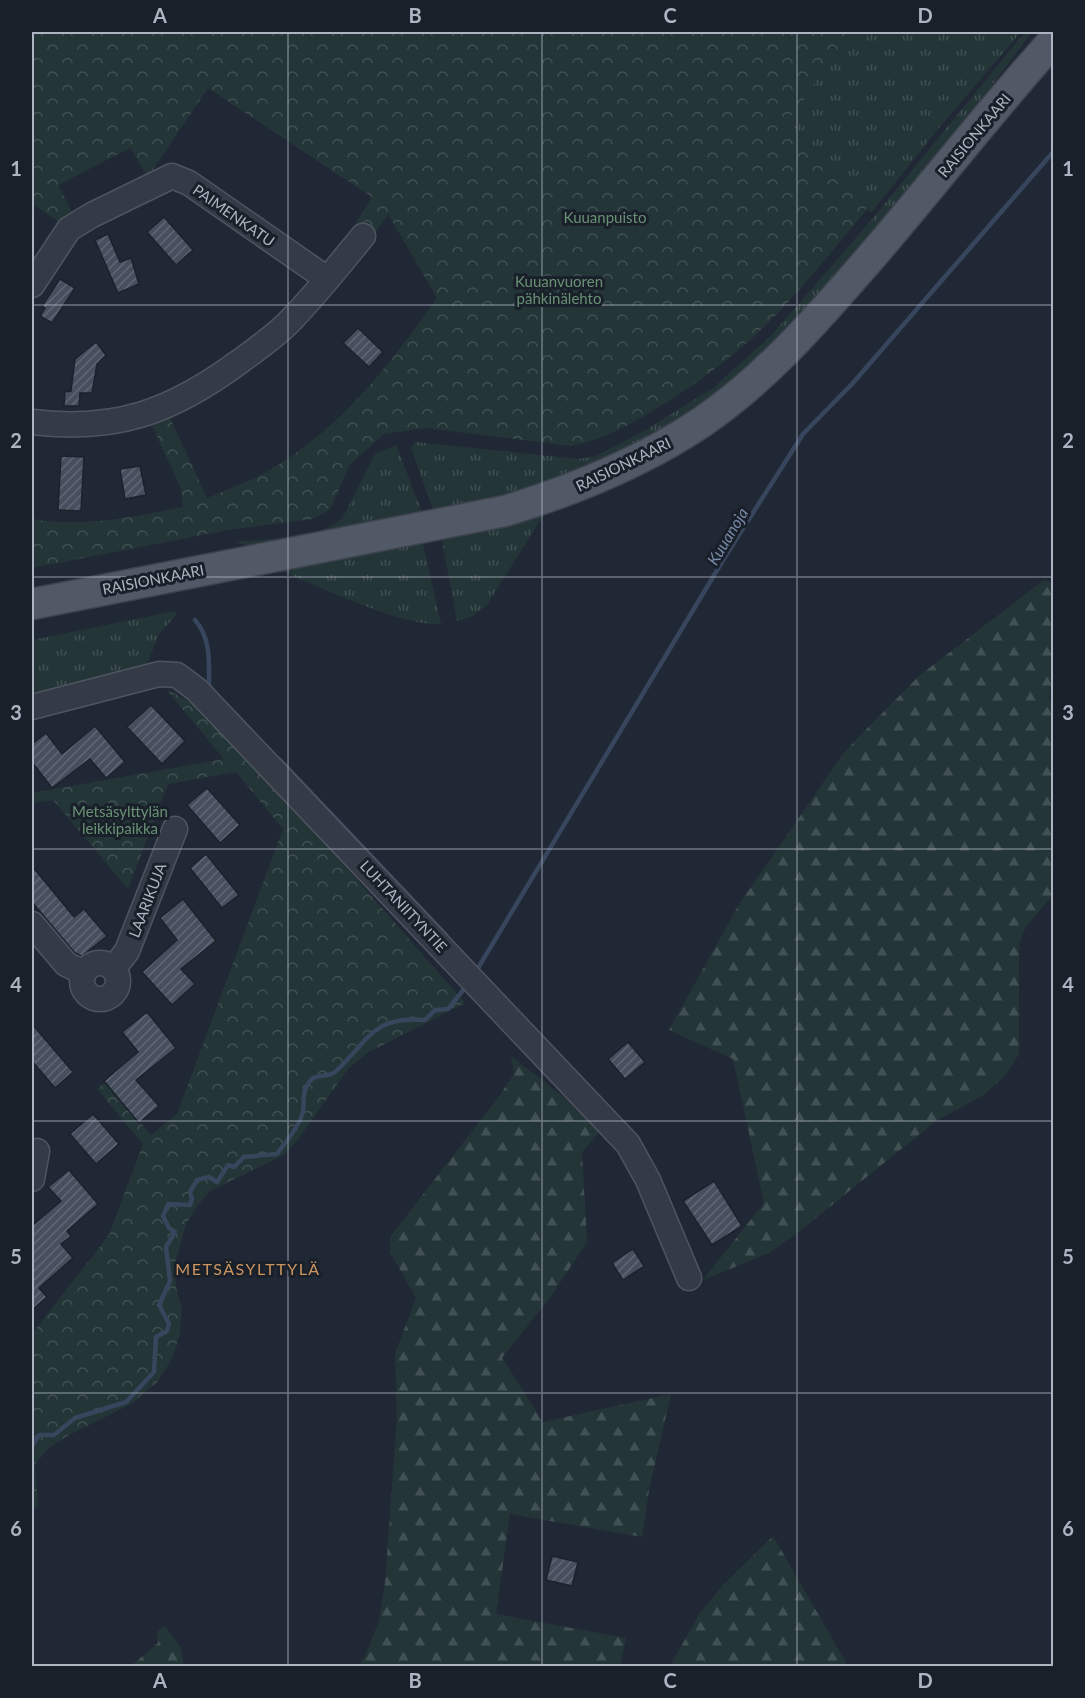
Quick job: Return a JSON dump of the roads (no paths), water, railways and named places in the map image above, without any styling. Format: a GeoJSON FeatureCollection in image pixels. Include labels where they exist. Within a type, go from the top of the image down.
{"type":"FeatureCollection","features":[{"type":"Feature","properties":{"kind":"main road","name":"RAISIONKAARI"},"geometry":{"type":"LineString","coordinates":[[32,604],[505,511],[557,495],[647,455],[702,422],[779,358],[894,231],[1053,40]]}},
{"type":"Feature","properties":{"kind":"street","name":"PAIMENKATU"},"geometry":{"type":"LineString","coordinates":[[32,285],[69,229],[92,215],[172,176],[189,183],[327,279]]}},
{"type":"Feature","properties":{"kind":"street"},"geometry":{"type":"LineString","coordinates":[[32,422],[60,425],[93,424],[155,412],[205,387],[291,321],[363,236]]}},
{"type":"Feature","properties":{"kind":"street","name":"LUHTANIITYNTIE"},"geometry":{"type":"LineString","coordinates":[[32,707],[159,674],[177,675],[197,690],[628,1144],[648,1180],[689,1278]]}},
{"type":"Feature","properties":{"kind":"street","name":"LAARIKUJA"},"geometry":{"type":"LineString","coordinates":[[114,968],[127,951],[175,828]]}},
{"type":"Feature","properties":{"kind":"street"},"geometry":{"type":"LineString","coordinates":[[32,924],[66,964],[84,973]]}},
{"type":"Feature","properties":{"kind":"street"},"geometry":{"type":"LineString","coordinates":[[97,963],[114,968],[118,978],[117,989],[104,999],[93,998],[84,990],[84,973],[97,963]]}},
{"type":"Feature","properties":{"kind":"street"},"geometry":{"type":"LineString","coordinates":[[32,1179],[37,1151]]}},
{"type":"Feature","properties":{"kind":"waterway","name":"Kuuanoja"},"geometry":{"type":"LineString","coordinates":[[475,973],[725,557],[803,434],[852,384],[1054,151]]}},
{"type":"Feature","properties":{"kind":"waterway"},"geometry":{"type":"LineString","coordinates":[[195,620],[206,642],[209,659],[209,686],[212,689]]}},
{"type":"Feature","properties":{"kind":"waterway"},"geometry":{"type":"LineString","coordinates":[[280,760],[446,935]]}},
{"type":"Feature","properties":{"kind":"waterway","name":"Kuuanoja"},"geometry":{"type":"LineString","coordinates":[[32,1446],[39,1435],[54,1435],[75,1418],[126,1402],[154,1372],[156,1337],[167,1331],[169,1324],[159,1305],[170,1281],[166,1247],[175,1232],[169,1228],[163,1216],[168,1204],[190,1205],[192,1199],[190,1192],[197,1180],[209,1177],[217,1182],[228,1165],[234,1167],[244,1157],[277,1154],[300,1120],[305,1090],[310,1081],[335,1072],[372,1033],[382,1026],[407,1020],[425,1020],[435,1010],[448,1009],[464,989]]}},
{"type":"Feature","properties":{"kind":"district","name":"METSÄSYLTTYLÄ"},"geometry":{"type":"Point","coordinates":[248,1268]}},
{"type":"Feature","properties":{"kind":"park label","name":"Kuuanpuisto"},"geometry":{"type":"Point","coordinates":[605,217]}},
{"type":"Feature","properties":{"kind":"park label","name":"Kuuanvuoren pähkinälehto"},"geometry":{"type":"Point","coordinates":[559,290]}},
{"type":"Feature","properties":{"kind":"park label","name":"Metsäsylttylän leikkipaikka"},"geometry":{"type":"Point","coordinates":[120,820]}}]}
